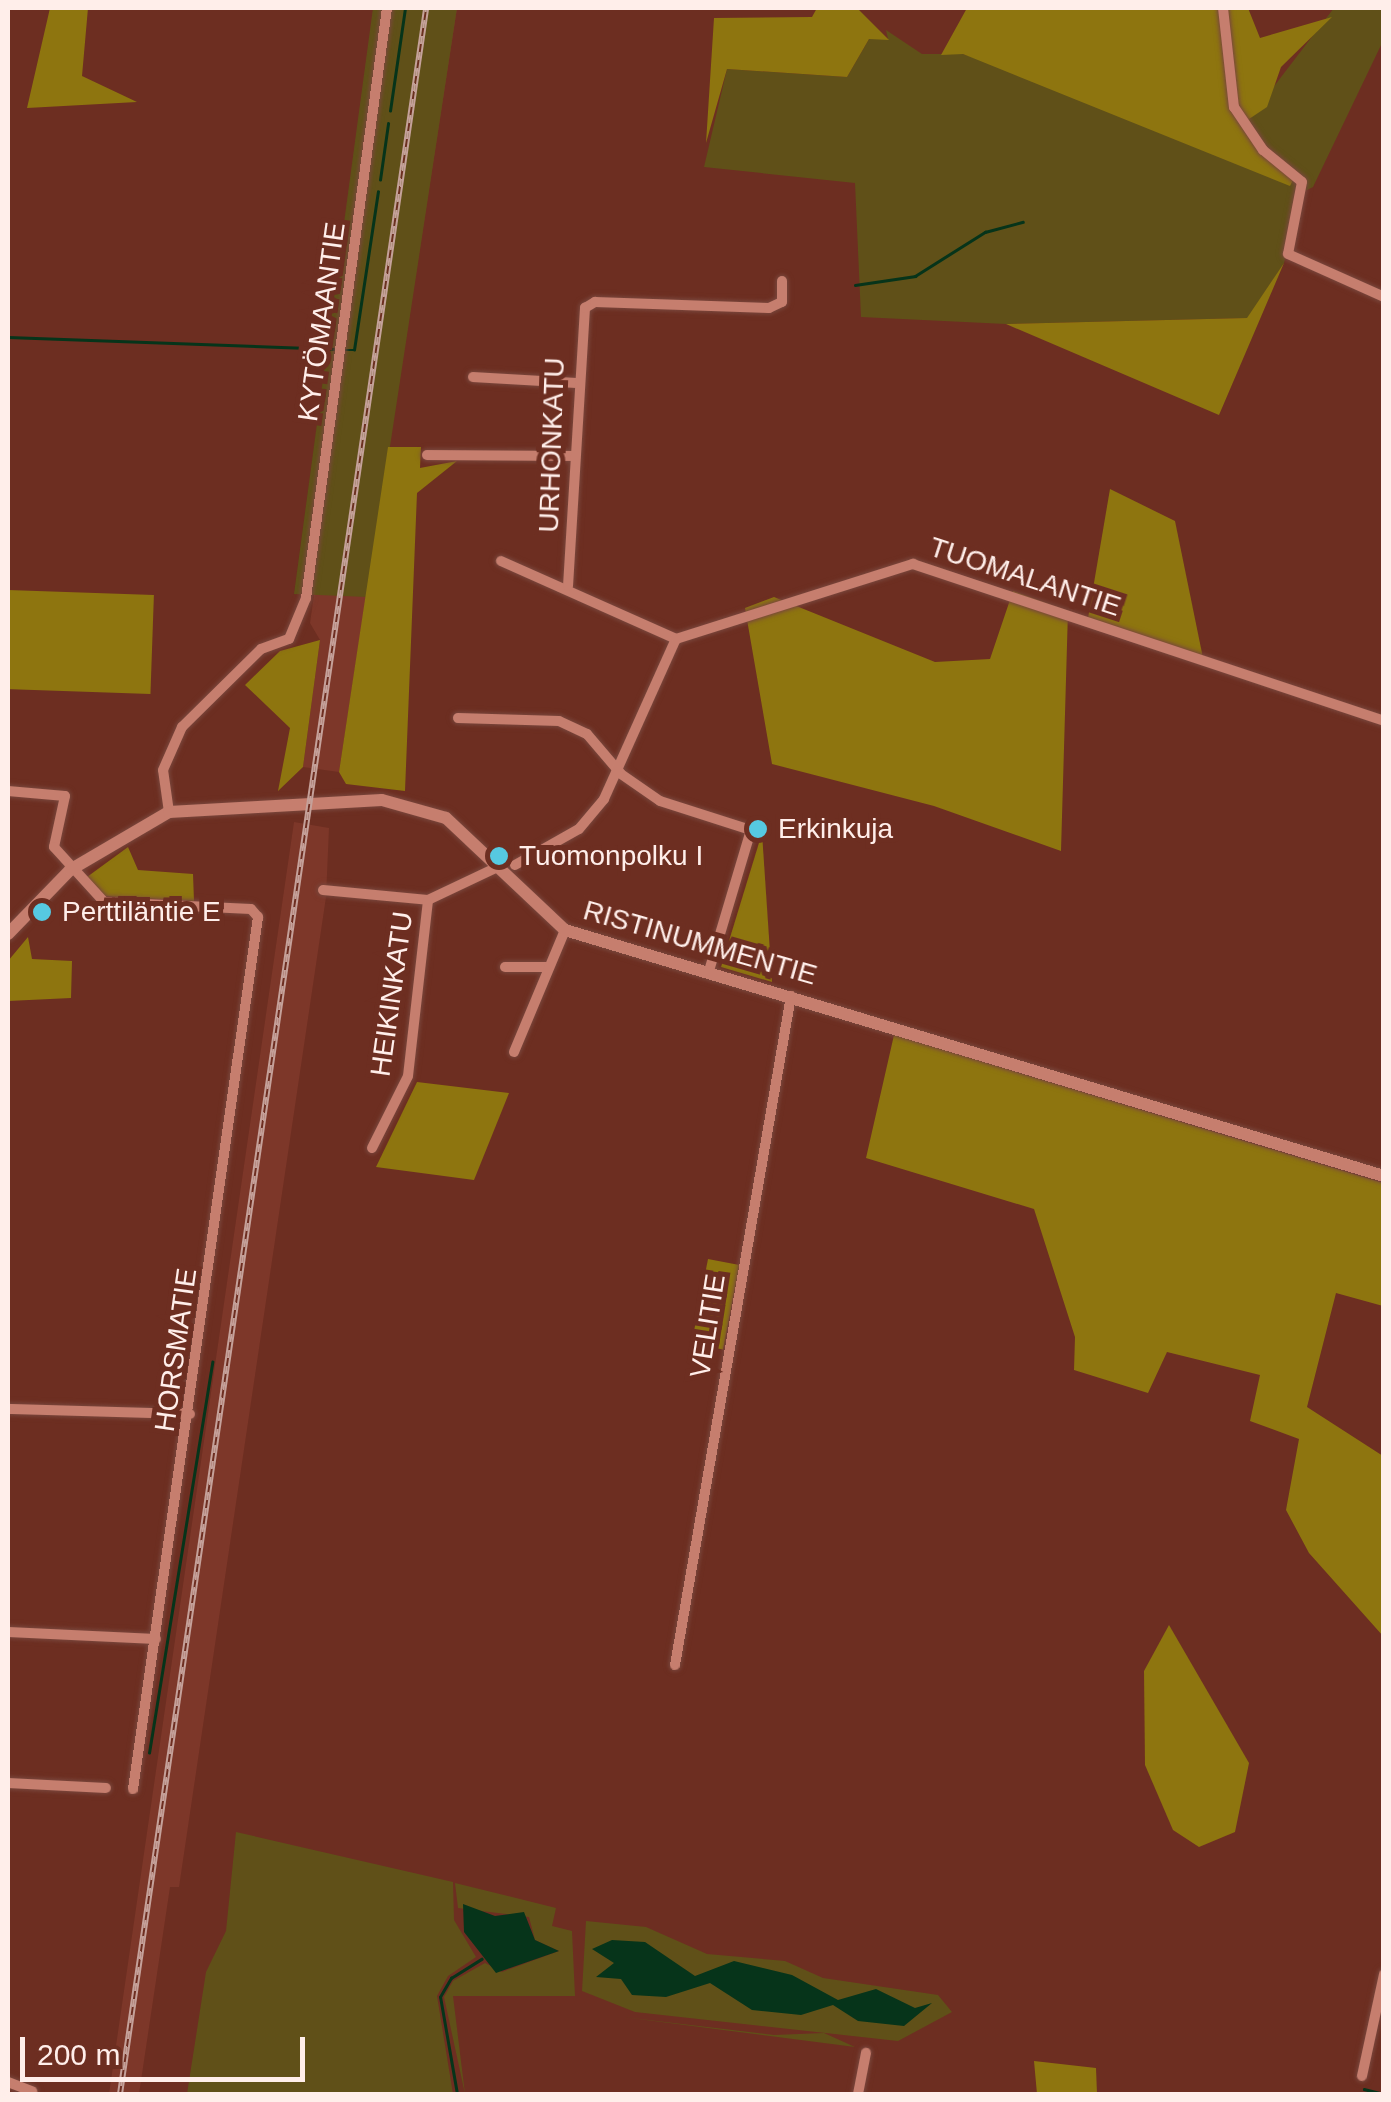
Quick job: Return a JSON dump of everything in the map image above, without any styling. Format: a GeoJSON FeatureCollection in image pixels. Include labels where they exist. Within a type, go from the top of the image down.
{"type":"FeatureCollection","features":[{"type":"Feature","properties":{"kind":"street","name":"KYTÖMAANTIE"},"geometry":{"type":"LineString","coordinates":[[168,812],[163,770],[182,727],[260,650],[289,639],[306,598],[388,8]]}},
{"type":"Feature","properties":{"kind":"street"},"geometry":{"type":"LineString","coordinates":[[1222,8],[1234,107],[1263,150],[1302,182],[1288,254],[1384,297]]}},
{"type":"Feature","properties":{"kind":"street","name":"URHONKATU"},"geometry":{"type":"LineString","coordinates":[[568,586],[576,382],[586,308],[595,302],[769,308],[782,302],[782,281]]}},
{"type":"Feature","properties":{"kind":"street"},"geometry":{"type":"LineString","coordinates":[[473,377],[576,382]]}},
{"type":"Feature","properties":{"kind":"street"},"geometry":{"type":"LineString","coordinates":[[427,454],[574,456]]}},
{"type":"Feature","properties":{"kind":"street"},"geometry":{"type":"LineString","coordinates":[[501,562],[568,586],[676,640],[621,774],[579,829],[516,865]]}},
{"type":"Feature","properties":{"kind":"street","name":"TUOMALANTIE"},"geometry":{"type":"LineString","coordinates":[[676,640],[926,564],[1384,721]]}},
{"type":"Feature","properties":{"kind":"street"},"geometry":{"type":"LineString","coordinates":[[458,718],[559,722],[587,734],[621,774],[660,801],[751,830],[709,972]]}},
{"type":"Feature","properties":{"kind":"street"},"geometry":{"type":"LineString","coordinates":[[8,792],[65,796],[54,847],[70,870]]}},
{"type":"Feature","properties":{"kind":"street","name":"RISTINUMMENTIE"},"geometry":{"type":"LineString","coordinates":[[8,934],[70,870],[168,812],[382,800],[446,818],[565,930],[1384,1176]]}},
{"type":"Feature","properties":{"kind":"street"},"geometry":{"type":"LineString","coordinates":[[323,890],[428,900],[500,866]]}},
{"type":"Feature","properties":{"kind":"street","name":"HORSMATIE"},"geometry":{"type":"LineString","coordinates":[[70,870],[104,902],[251,908],[258,917],[190,1414],[132,1789]]}},
{"type":"Feature","properties":{"kind":"street","name":"HEIKINKATU"},"geometry":{"type":"LineString","coordinates":[[372,1148],[408,1076],[428,900]]}},
{"type":"Feature","properties":{"kind":"street"},"geometry":{"type":"LineString","coordinates":[[514,1052],[565,930]]}},
{"type":"Feature","properties":{"kind":"street"},"geometry":{"type":"LineString","coordinates":[[505,967],[548,967]]}},
{"type":"Feature","properties":{"kind":"street","name":"VELITIE"},"geometry":{"type":"LineString","coordinates":[[675,1665],[790,996]]}},
{"type":"Feature","properties":{"kind":"street"},"geometry":{"type":"LineString","coordinates":[[8,1409],[190,1414]]}},
{"type":"Feature","properties":{"kind":"street"},"geometry":{"type":"LineString","coordinates":[[8,1632],[156,1639]]}},
{"type":"Feature","properties":{"kind":"street"},"geometry":{"type":"LineString","coordinates":[[8,1784],[106,1788]]}},
{"type":"Feature","properties":{"kind":"street"},"geometry":{"type":"LineString","coordinates":[[1362,2076],[1384,1974]]}},
{"type":"Feature","properties":{"kind":"street"},"geometry":{"type":"LineString","coordinates":[[858,2094],[866,2053]]}},
{"type":"Feature","properties":{"kind":"street"},"geometry":{"type":"LineString","coordinates":[[8,2082],[32,2091]]}},
{"type":"Feature","properties":{"kind":"shaded area"},"geometry":{"type":"Polygon","coordinates":[[[50,8],[88,8],[82,76],[137,102],[27,108],[50,8]]]}},
{"type":"Feature","properties":{"kind":"shaded area"},"geometry":{"type":"Polygon","coordinates":[[[373,8],[457,8],[367,597],[294,594],[373,8]]]}},
{"type":"Feature","properties":{"kind":"shaded area"},"geometry":{"type":"Polygon","coordinates":[[[399,8],[457,8],[339,772],[303,767],[320,640],[310,623],[399,8]]]}},
{"type":"Feature","properties":{"kind":"shaded area"},"geometry":{"type":"Polygon","coordinates":[[[817,8],[857,8],[889,40],[869,39],[847,77],[727,69],[706,143],[714,18],[812,17],[817,8]]]}},
{"type":"Feature","properties":{"kind":"shaded area"},"geometry":{"type":"Polygon","coordinates":[[[967,8],[1248,8],[1260,38],[1332,17],[1281,67],[1267,107],[1249,119],[1263,150],[1296,174],[1290,186],[963,54],[941,55],[967,8]]]}},
{"type":"Feature","properties":{"kind":"shaded area"},"geometry":{"type":"Polygon","coordinates":[[[1334,8],[1383,8],[1383,41],[1313,187],[1303,192],[1284,263],[1248,318],[1006,324],[861,317],[855,183],[704,167],[727,69],[847,77],[869,39],[888,39],[886,30],[922,54],[963,54],[1263,150],[1249,119],[1334,8]]]}},
{"type":"Feature","properties":{"kind":"shaded area"},"geometry":{"type":"Polygon","coordinates":[[[1284,263],[1219,415],[1006,324],[1247,318],[1284,263]]]}},
{"type":"Feature","properties":{"kind":"shaded area"},"geometry":{"type":"Polygon","coordinates":[[[388,447],[421,447],[420,468],[457,461],[417,493],[405,791],[346,784],[339,772],[388,447]]]}},
{"type":"Feature","properties":{"kind":"shaded area"},"geometry":{"type":"Polygon","coordinates":[[[1110,489],[1175,521],[1203,658],[1088,618],[1110,489]]]}},
{"type":"Feature","properties":{"kind":"shaded area"},"geometry":{"type":"Polygon","coordinates":[[[8,590],[154,595],[150,694],[8,689],[8,590]]]}},
{"type":"Feature","properties":{"kind":"shaded area"},"geometry":{"type":"Polygon","coordinates":[[[1013,591],[1068,611],[1061,851],[934,806],[772,764],[745,608],[774,597],[935,662],[990,659],[1013,591]]]}},
{"type":"Feature","properties":{"kind":"shaded area"},"geometry":{"type":"Polygon","coordinates":[[[320,640],[303,767],[278,791],[290,728],[245,685],[280,651],[320,640]]]}},
{"type":"Feature","properties":{"kind":"shaded area"},"geometry":{"type":"Polygon","coordinates":[[[294,822],[329,828],[326,897],[179,1887],[170,1887],[139,2094],[109,2094],[294,822]]]}},
{"type":"Feature","properties":{"kind":"shaded area"},"geometry":{"type":"Polygon","coordinates":[[[762,833],[772,982],[721,967],[762,833]]]}},
{"type":"Feature","properties":{"kind":"shaded area"},"geometry":{"type":"Polygon","coordinates":[[[128,847],[138,870],[193,874],[194,901],[101,896],[87,877],[128,847]]]}},
{"type":"Feature","properties":{"kind":"shaded area"},"geometry":{"type":"Polygon","coordinates":[[[28,937],[32,959],[72,961],[71,998],[8,1001],[8,961],[28,937]]]}},
{"type":"Feature","properties":{"kind":"shaded area"},"geometry":{"type":"Polygon","coordinates":[[[894,1035],[1383,1183],[1383,1306],[1336,1293],[1307,1407],[1383,1456],[1383,1636],[1309,1553],[1286,1510],[1299,1439],[1250,1421],[1260,1375],[1167,1352],[1148,1393],[1074,1370],[1075,1337],[1034,1209],[866,1158],[894,1035]]]}},
{"type":"Feature","properties":{"kind":"shaded area"},"geometry":{"type":"Polygon","coordinates":[[[417,1082],[509,1093],[474,1180],[376,1167],[417,1082]]]}},
{"type":"Feature","properties":{"kind":"shaded area"},"geometry":{"type":"Polygon","coordinates":[[[708,1259],[739,1265],[723,1350],[692,1343],[708,1259]]]}},
{"type":"Feature","properties":{"kind":"shaded area"},"geometry":{"type":"Polygon","coordinates":[[[1169,1625],[1249,1763],[1235,1832],[1199,1847],[1173,1830],[1145,1765],[1144,1671],[1169,1625]]]}},
{"type":"Feature","properties":{"kind":"shaded area"},"geometry":{"type":"Polygon","coordinates":[[[236,1832],[453,1882],[454,1920],[476,1957],[448,1976],[437,1996],[453,2094],[187,2094],[206,1972],[226,1931],[236,1832]]]}},
{"type":"Feature","properties":{"kind":"shaded area"},"geometry":{"type":"Polygon","coordinates":[[[455,1883],[556,1908],[552,1926],[572,1931],[575,1996],[453,1996],[465,2094],[444,1997],[453,1981],[485,1963],[502,1972],[559,1951],[535,1940],[529,1917],[458,1908],[455,1883]]]}},
{"type":"Feature","properties":{"kind":"shaded area"},"geometry":{"type":"Polygon","coordinates":[[[463,1904],[495,1916],[524,1912],[535,1940],[559,1951],[496,1973],[464,1932],[463,1904]]]}},
{"type":"Feature","properties":{"kind":"shaded area"},"geometry":{"type":"Polygon","coordinates":[[[586,1921],[646,1927],[707,1954],[785,1961],[823,1978],[938,1995],[952,2012],[898,2041],[635,2012],[582,1991],[586,1921]]]}},
{"type":"Feature","properties":{"kind":"shaded area"},"geometry":{"type":"Polygon","coordinates":[[[612,1940],[645,1942],[695,1976],[734,1961],[792,1975],[838,2000],[876,1989],[915,2008],[932,2003],[904,2026],[858,2021],[833,2005],[801,2015],[752,2010],[710,1983],[666,1997],[632,1995],[621,1979],[596,1977],[614,1963],[592,1949],[612,1940]]]}},
{"type":"Feature","properties":{"kind":"shaded area"},"geometry":{"type":"Polygon","coordinates":[[[623,2017],[774,2035],[824,2033],[855,2047],[623,2017]]]}},
{"type":"Feature","properties":{"kind":"shaded area"},"geometry":{"type":"Polygon","coordinates":[[[1034,2061],[1096,2068],[1097,2094],[1037,2094],[1034,2061]]]}},
{"type":"Feature","properties":{"kind":"waterway"},"geometry":{"type":"LineString","coordinates":[[390,111],[405,8]]}},
{"type":"Feature","properties":{"kind":"waterway"},"geometry":{"type":"LineString","coordinates":[[380,180],[388,124]]}},
{"type":"Feature","properties":{"kind":"waterway"},"geometry":{"type":"LineString","coordinates":[[345,350],[354,350],[378,192]]}},
{"type":"Feature","properties":{"kind":"waterway"},"geometry":{"type":"LineString","coordinates":[[855,285],[915,276],[985,232],[1023,222]]}},
{"type":"Feature","properties":{"kind":"waterway"},"geometry":{"type":"LineString","coordinates":[[8,337],[336,349]]}},
{"type":"Feature","properties":{"kind":"waterway"},"geometry":{"type":"LineString","coordinates":[[149,1753],[212,1362]]}},
{"type":"Feature","properties":{"kind":"waterway"},"geometry":{"type":"LineString","coordinates":[[457,2094],[440,1997],[451,1978],[481,1959]]}},
{"type":"Feature","properties":{"kind":"waterway"},"geometry":{"type":"LineString","coordinates":[[1364,2089],[1384,2094]]}},
{"type":"Feature","properties":{"kind":"railway"},"geometry":{"type":"LineString","coordinates":[[120,2094],[426,8]]}},
{"type":"Feature","properties":{"kind":"place","name":"Erkinkuja"},"geometry":{"type":"Point","coordinates":[758,829]}},
{"type":"Feature","properties":{"kind":"place","name":"Tuomonpolku I"},"geometry":{"type":"Point","coordinates":[499,856]}},
{"type":"Feature","properties":{"kind":"place","name":"Perttiläntie E"},"geometry":{"type":"Point","coordinates":[42,912]}}]}
